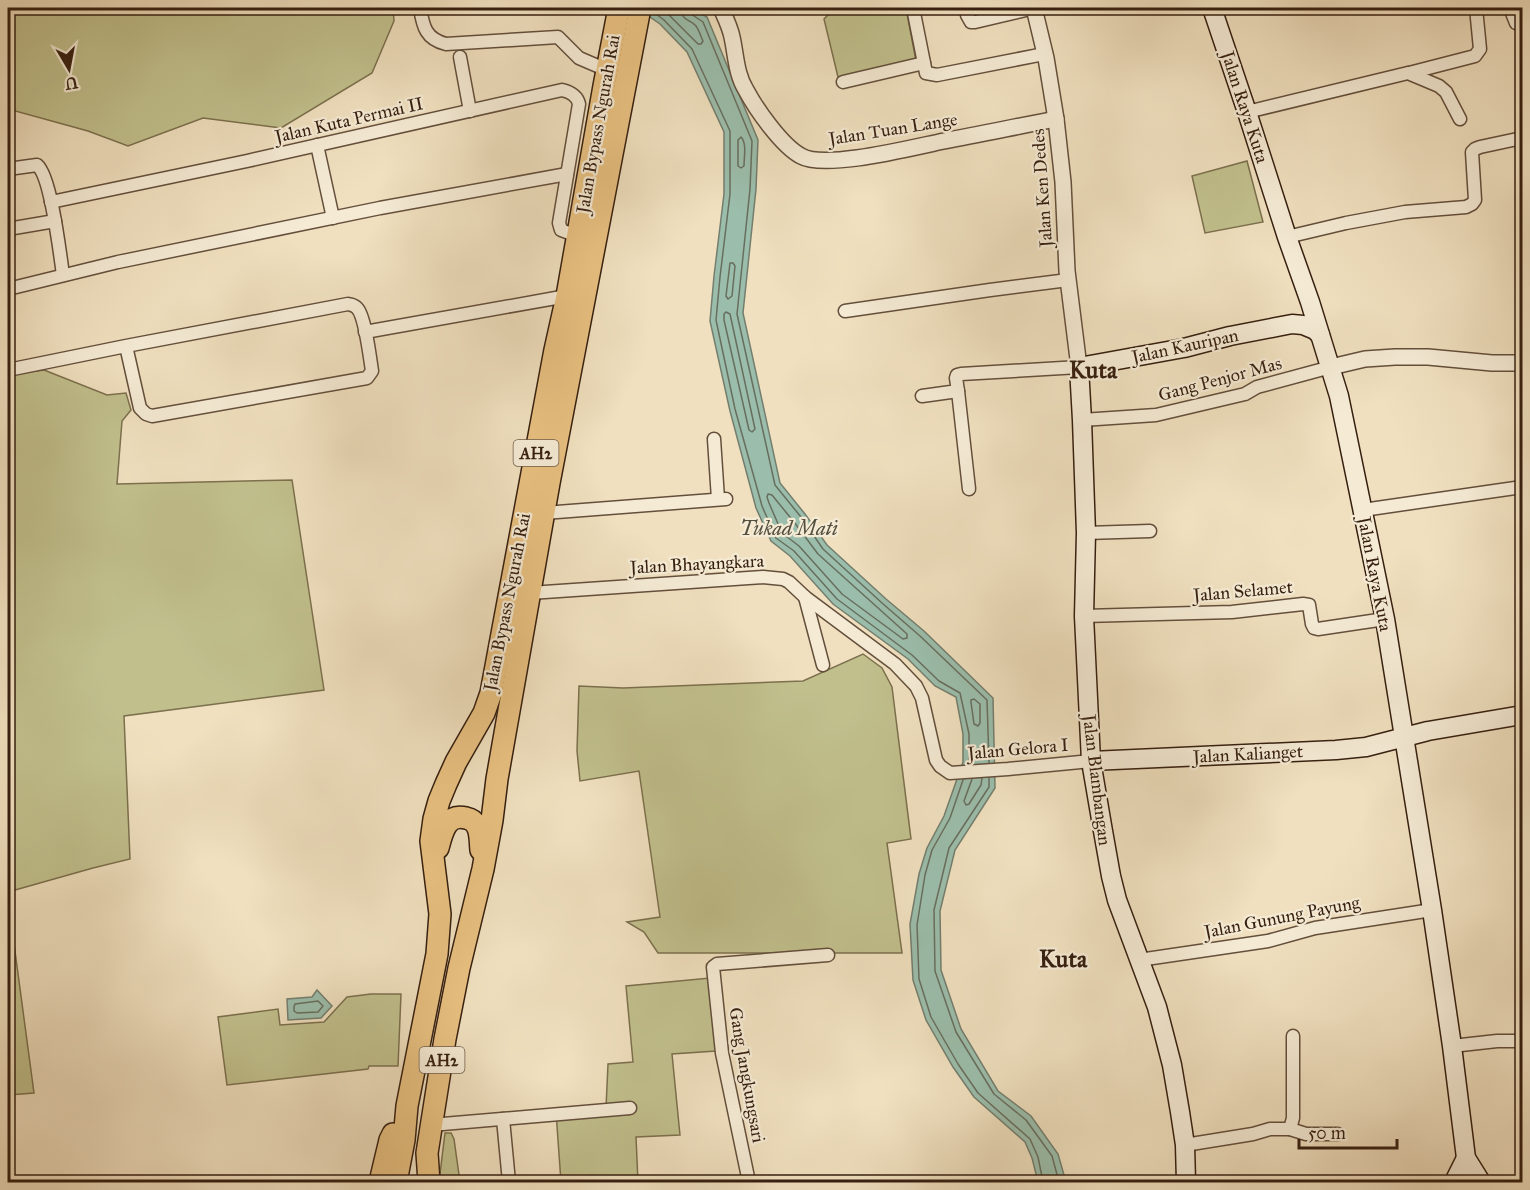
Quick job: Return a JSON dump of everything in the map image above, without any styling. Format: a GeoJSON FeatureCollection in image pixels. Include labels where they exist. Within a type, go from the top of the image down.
{"type":"FeatureCollection","features":[{"type":"Feature","properties":{"kind":"highway","name":"Jalan Bypass Ngurah Rai"},"geometry":{"type":"LineString","coordinates":[[380,1182],[390,1140],[406,1113],[437,954],[440,914],[431,841],[439,801],[456,762],[484,713],[491,693],[608,70],[624,23],[640,8]]}},
{"type":"Feature","properties":{"kind":"highway","name":"Jalan Bypass Ngurah Rai"},"geometry":{"type":"LineString","coordinates":[[429,1182],[427,1153],[431,1125],[458,975],[492,820],[624,23]]}},
{"type":"Feature","properties":{"kind":"highway"},"geometry":{"type":"LineString","coordinates":[[434,869],[446,824],[460,817],[476,823],[483,869]]}},
{"type":"Feature","properties":{"kind":"highway"},"geometry":{"type":"LineString","coordinates":[[396,1182],[404,1140],[406,1113]]}},
{"type":"Feature","properties":{"kind":"highway"},"geometry":{"type":"LineString","coordinates":[[414,1182],[427,1153]]}},
{"type":"Feature","properties":{"kind":"main road","name":"Jalan Raya Kuta"},"geometry":{"type":"LineString","coordinates":[[1212,8],[1248,112],[1339,396],[1384,619],[1404,738],[1432,910],[1466,1158],[1481,1182]]}},
{"type":"Feature","properties":{"kind":"main road"},"geometry":{"type":"LineString","coordinates":[[1292,324],[1302,316],[1310,302]]}},
{"type":"Feature","properties":{"kind":"main road"},"geometry":{"type":"LineString","coordinates":[[1292,324],[1303,325],[1320,335]]}},
{"type":"Feature","properties":{"kind":"main road","name":"Jalan Kauripan"},"geometry":{"type":"LineString","coordinates":[[1079,367],[1184,348],[1292,324]]}},
{"type":"Feature","properties":{"kind":"main road","name":"Jalan Blambangan"},"geometry":{"type":"LineString","coordinates":[[1079,367],[1086,533],[1084,616],[1091,761],[1117,900],[1156,1007],[1172,1065],[1185,1145],[1186,1182]]}},
{"type":"Feature","properties":{"kind":"main road","name":"Jalan Kalianget"},"geometry":{"type":"LineString","coordinates":[[1091,761],[1366,747],[1428,731],[1522,715]]}},
{"type":"Feature","properties":{"kind":"main road"},"geometry":{"type":"LineString","coordinates":[[1454,1182],[1466,1158]]}},
{"type":"Feature","properties":{"kind":"street"},"geometry":{"type":"LineString","coordinates":[[420,8],[425,30],[436,42],[446,44],[558,37],[579,58],[608,70]]}},
{"type":"Feature","properties":{"kind":"street","name":"Jalan Tuan Lange"},"geometry":{"type":"LineString","coordinates":[[721,8],[730,30],[738,69],[745,89],[791,150],[810,160],[830,161],[867,157],[1056,119]]}},
{"type":"Feature","properties":{"kind":"street"},"geometry":{"type":"LineString","coordinates":[[913,8],[926,73],[937,75],[1044,54]]}},
{"type":"Feature","properties":{"kind":"street"},"geometry":{"type":"LineString","coordinates":[[966,8],[969,19],[975,22],[1034,8]]}},
{"type":"Feature","properties":{"kind":"street","name":"Jalan Ken Dedes"},"geometry":{"type":"LineString","coordinates":[[1034,8],[1056,119],[1063,182],[1068,280],[1079,367]]}},
{"type":"Feature","properties":{"kind":"street"},"geometry":{"type":"LineString","coordinates":[[1248,112],[1475,56],[1480,49],[1476,8]]}},
{"type":"Feature","properties":{"kind":"street"},"geometry":{"type":"LineString","coordinates":[[1510,8],[1516,23],[1522,24]]}},
{"type":"Feature","properties":{"kind":"street"},"geometry":{"type":"LineString","coordinates":[[460,57],[470,111]]}},
{"type":"Feature","properties":{"kind":"street"},"geometry":{"type":"LineString","coordinates":[[843,82],[924,63]]}},
{"type":"Feature","properties":{"kind":"street"},"geometry":{"type":"LineString","coordinates":[[1408,73],[1439,86],[1446,92],[1460,119]]}},
{"type":"Feature","properties":{"kind":"street","name":"Jalan Kuta Permai II"},"geometry":{"type":"LineString","coordinates":[[51,201],[248,161],[562,90],[574,95],[579,104],[559,223],[561,230],[577,237]]}},
{"type":"Feature","properties":{"kind":"street"},"geometry":{"type":"LineString","coordinates":[[1287,237],[1405,212],[1466,207],[1475,200],[1472,152],[1491,144],[1522,138]]}},
{"type":"Feature","properties":{"kind":"street"},"geometry":{"type":"LineString","coordinates":[[317,145],[333,219]]}},
{"type":"Feature","properties":{"kind":"street"},"geometry":{"type":"LineString","coordinates":[[8,169],[38,165],[42,169],[55,221],[63,275]]}},
{"type":"Feature","properties":{"kind":"street"},"geometry":{"type":"LineString","coordinates":[[8,289],[118,262],[400,204],[567,174]]}},
{"type":"Feature","properties":{"kind":"street"},"geometry":{"type":"LineString","coordinates":[[8,229],[55,221]]}},
{"type":"Feature","properties":{"kind":"street"},"geometry":{"type":"LineString","coordinates":[[845,311],[1068,280]]}},
{"type":"Feature","properties":{"kind":"street"},"geometry":{"type":"LineString","coordinates":[[365,332],[567,296]]}},
{"type":"Feature","properties":{"kind":"street"},"geometry":{"type":"LineString","coordinates":[[8,370],[126,345],[348,304],[359,310],[372,371],[367,378],[152,416],[140,408],[126,345]]}},
{"type":"Feature","properties":{"kind":"street"},"geometry":{"type":"LineString","coordinates":[[1331,367],[1365,359],[1395,357],[1522,363]]}},
{"type":"Feature","properties":{"kind":"street"},"geometry":{"type":"LineString","coordinates":[[969,489],[957,375],[1079,367]]}},
{"type":"Feature","properties":{"kind":"street","name":"Gang Penjor Mas"},"geometry":{"type":"LineString","coordinates":[[1082,420],[1156,415],[1245,394],[1257,387],[1331,367]]}},
{"type":"Feature","properties":{"kind":"street"},"geometry":{"type":"LineString","coordinates":[[922,396],[958,391]]}},
{"type":"Feature","properties":{"kind":"street"},"geometry":{"type":"LineString","coordinates":[[544,513],[722,499],[714,439]]}},
{"type":"Feature","properties":{"kind":"street"},"geometry":{"type":"LineString","coordinates":[[1363,510],[1522,487]]}},
{"type":"Feature","properties":{"kind":"street"},"geometry":{"type":"LineString","coordinates":[[1086,533],[1150,531]]}},
{"type":"Feature","properties":{"kind":"street","name":"Jalan Bhayangkara"},"geometry":{"type":"LineString","coordinates":[[530,593],[763,577],[783,579],[879,651]]}},
{"type":"Feature","properties":{"kind":"street"},"geometry":{"type":"LineString","coordinates":[[805,597],[823,665]]}},
{"type":"Feature","properties":{"kind":"street","name":"Jalan Selamet"},"geometry":{"type":"LineString","coordinates":[[1084,616],[1232,612],[1303,604],[1309,606],[1312,624],[1318,629],[1384,619]]}},
{"type":"Feature","properties":{"kind":"street","name":"Jalan Gelora I"},"geometry":{"type":"LineString","coordinates":[[879,651],[896,664],[916,686],[936,760],[940,766],[950,772],[1091,761]]}},
{"type":"Feature","properties":{"kind":"street","name":"Jalan Gunung Payung"},"geometry":{"type":"LineString","coordinates":[[1139,960],[1268,941],[1315,928],[1432,910]]}},
{"type":"Feature","properties":{"kind":"street","name":"Gang Jangkungsari"},"geometry":{"type":"LineString","coordinates":[[748,1182],[722,1053],[713,967],[717,964],[828,955]]}},
{"type":"Feature","properties":{"kind":"street"},"geometry":{"type":"LineString","coordinates":[[1290,1129],[1293,1118],[1293,1036]]}},
{"type":"Feature","properties":{"kind":"street"},"geometry":{"type":"LineString","coordinates":[[1452,1046],[1522,1041]]}},
{"type":"Feature","properties":{"kind":"street"},"geometry":{"type":"LineString","coordinates":[[431,1125],[630,1108]]}},
{"type":"Feature","properties":{"kind":"street"},"geometry":{"type":"LineString","coordinates":[[503,1119],[509,1182]]}},
{"type":"Feature","properties":{"kind":"street"},"geometry":{"type":"LineString","coordinates":[[1185,1145],[1270,1129],[1290,1129],[1306,1134],[1338,1134]]}},
{"type":"Feature","properties":{"kind":"shaded area"},"geometry":{"type":"Polygon","coordinates":[[[8,8],[393,8],[394,21],[372,73],[281,128],[203,118],[128,146],[88,131],[8,109],[8,8]]]}},
{"type":"Feature","properties":{"kind":"shaded area"},"geometry":{"type":"Polygon","coordinates":[[[835,8],[906,8],[916,61],[838,77],[824,19],[835,8]]]}},
{"type":"Feature","properties":{"kind":"shaded area"},"geometry":{"type":"Polygon","coordinates":[[[1247,161],[1263,222],[1205,233],[1192,176],[1247,161]]]}},
{"type":"Feature","properties":{"kind":"shaded area"},"geometry":{"type":"Polygon","coordinates":[[[44,370],[107,395],[126,393],[131,410],[122,421],[117,484],[292,480],[324,690],[124,716],[130,859],[8,892],[8,375],[44,370]]]}},
{"type":"Feature","properties":{"kind":"shaded area"},"geometry":{"type":"Polygon","coordinates":[[[863,654],[882,668],[892,687],[911,839],[887,843],[902,953],[658,953],[644,932],[627,922],[660,917],[639,771],[580,781],[577,751],[579,686],[623,688],[803,681],[863,654]]]}},
{"type":"Feature","properties":{"kind":"shaded area"},"geometry":{"type":"Polygon","coordinates":[[[8,899],[34,1093],[8,1095],[8,899]]]}},
{"type":"Feature","properties":{"kind":"shaded area"},"geometry":{"type":"Polygon","coordinates":[[[710,978],[716,1051],[672,1054],[680,1135],[636,1137],[638,1182],[561,1182],[556,1112],[606,1108],[608,1064],[633,1062],[626,986],[710,978]]]}},
{"type":"Feature","properties":{"kind":"shaded area"},"geometry":{"type":"Polygon","coordinates":[[[401,994],[398,1066],[369,1066],[368,1069],[227,1085],[218,1017],[278,1009],[280,1025],[324,1022],[347,997],[401,994]]]}},
{"type":"Feature","properties":{"kind":"shaded area"},"geometry":{"type":"Polygon","coordinates":[[[445,1133],[451,1133],[454,1139],[460,1182],[439,1182],[445,1133]]]}},
{"type":"Feature","properties":{"kind":"water","name":"Tukad Mati"},"geometry":{"type":"Polygon","coordinates":[[[637,8],[690,8],[707,17],[758,140],[756,189],[743,313],[780,483],[827,545],[924,631],[993,698],[995,788],[955,850],[940,911],[941,970],[961,1029],[998,1091],[1031,1116],[1058,1154],[1066,1182],[1038,1182],[1025,1142],[974,1097],[953,1067],[926,1020],[913,980],[910,924],[919,874],[927,848],[944,816],[963,762],[963,734],[956,697],[935,686],[908,659],[833,604],[790,556],[771,541],[756,508],[730,411],[710,321],[724,194],[724,132],[687,52],[660,24],[637,8]]]}},
{"type":"Feature","properties":{"kind":"water"},"geometry":{"type":"Polygon","coordinates":[[[317,990],[332,1006],[321,1018],[288,1020],[287,999],[312,997],[317,990]]]}},
{"type":"Feature","properties":{"kind":"district","name":"Kuta"},"geometry":{"type":"Point","coordinates":[1093,370]}},
{"type":"Feature","properties":{"kind":"district","name":"Kuta"},"geometry":{"type":"Point","coordinates":[1063,959]}}]}
